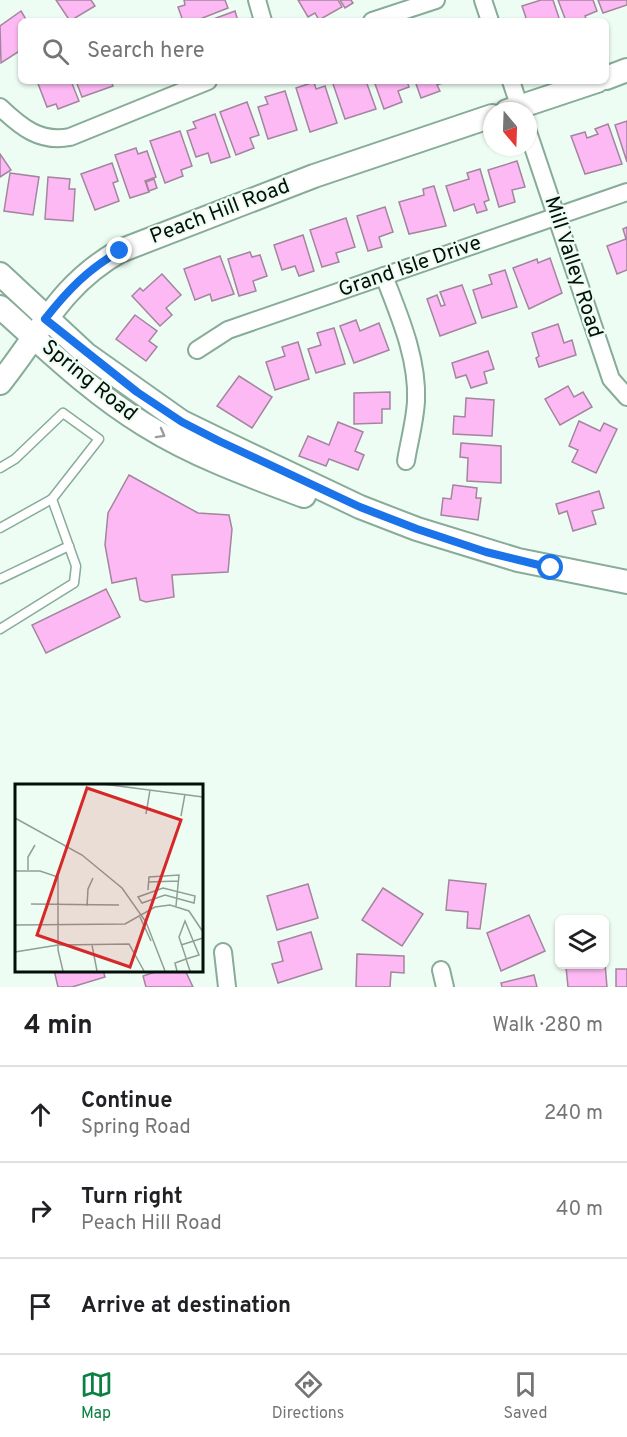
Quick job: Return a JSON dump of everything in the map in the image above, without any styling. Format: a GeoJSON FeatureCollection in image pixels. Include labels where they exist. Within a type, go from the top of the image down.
{"type":"FeatureCollection","features":[{"type":"Feature","properties":{"kind":"main road"},"geometry":{"type":"LineString","coordinates":[[609,77],[627,70]]}},
{"type":"Feature","properties":{"kind":"main road"},"geometry":{"type":"LineString","coordinates":[[537,102],[589,84]]}},
{"type":"Feature","properties":{"kind":"main road","name":"Peach Hill Road"},"geometry":{"type":"LineString","coordinates":[[0,383],[77,280],[97,264],[120,251],[303,180],[483,119]]}},
{"type":"Feature","properties":{"kind":"main road","name":"Spring Road"},"geometry":{"type":"LineString","coordinates":[[0,274],[40,328],[112,404],[145,425],[212,460],[456,555],[520,573],[627,594]]}},
{"type":"Feature","properties":{"kind":"main road","name":"Spring Road"},"geometry":{"type":"LineString","coordinates":[[0,307],[95,361],[182,422],[360,507],[486,552],[551,568],[627,582]]}},
{"type":"Feature","properties":{"kind":"street"},"geometry":{"type":"LineString","coordinates":[[256,0],[262,18]]}},
{"type":"Feature","properties":{"kind":"street"},"geometry":{"type":"LineString","coordinates":[[381,18],[436,0]]}},
{"type":"Feature","properties":{"kind":"street"},"geometry":{"type":"LineString","coordinates":[[483,0],[489,18]]}},
{"type":"Feature","properties":{"kind":"street"},"geometry":{"type":"LineString","coordinates":[[0,107],[30,131],[56,140],[70,137],[201,84]]}},
{"type":"Feature","properties":{"kind":"street"},"geometry":{"type":"LineString","coordinates":[[512,84],[515,102]]}},
{"type":"Feature","properties":{"kind":"street","name":"Mill Valley Road"},"geometry":{"type":"LineString","coordinates":[[536,156],[611,379],[627,397]]}},
{"type":"Feature","properties":{"kind":"street","name":"Grand Isle Drive"},"geometry":{"type":"LineString","coordinates":[[197,350],[228,330],[627,192]]}},
{"type":"Feature","properties":{"kind":"street"},"geometry":{"type":"LineString","coordinates":[[384,276],[399,315],[416,382],[416,403],[406,461]]}},
{"type":"Feature","properties":{"kind":"street"},"geometry":{"type":"LineString","coordinates":[[223,952],[226,987]]}},
{"type":"Feature","properties":{"kind":"street"},"geometry":{"type":"LineString","coordinates":[[441,970],[445,987]]}},
{"type":"Feature","properties":{"kind":"lane"},"geometry":{"type":"LineString","coordinates":[[0,468],[15,459],[63,413],[99,439],[52,499],[0,528]]}},
{"type":"Feature","properties":{"kind":"lane"},"geometry":{"type":"LineString","coordinates":[[0,629],[74,583],[76,566],[52,499]]}},
{"type":"Feature","properties":{"kind":"lane"},"geometry":{"type":"LineString","coordinates":[[0,579],[69,546]]}},
{"type":"Feature","properties":{"kind":"building"},"geometry":{"type":"Polygon","coordinates":[[[56,0],[91,0],[95,6],[75,18],[68,18],[56,0]]]}},
{"type":"Feature","properties":{"kind":"building"},"geometry":{"type":"Polygon","coordinates":[[[184,0],[225,0],[228,8],[203,18],[182,18],[178,7],[185,5],[184,0]]]}},
{"type":"Feature","properties":{"kind":"building"},"geometry":{"type":"Polygon","coordinates":[[[298,0],[338,0],[342,7],[323,18],[318,18],[315,13],[308,17],[298,0]]]}},
{"type":"Feature","properties":{"kind":"building"},"geometry":{"type":"Polygon","coordinates":[[[340,0],[351,0],[353,3],[345,8],[340,0]]]}},
{"type":"Feature","properties":{"kind":"building"},"geometry":{"type":"Polygon","coordinates":[[[541,0],[553,0],[559,18],[526,18],[522,6],[541,0]]]}},
{"type":"Feature","properties":{"kind":"building"},"geometry":{"type":"Polygon","coordinates":[[[558,0],[593,0],[597,11],[585,16],[586,18],[565,18],[558,0]]]}},
{"type":"Feature","properties":{"kind":"building"},"geometry":{"type":"Polygon","coordinates":[[[598,0],[627,0],[627,5],[603,13],[598,0]]]}},
{"type":"Feature","properties":{"kind":"building"},"geometry":{"type":"Polygon","coordinates":[[[21,11],[25,18],[18,18],[18,52],[1,63],[0,26],[21,11]]]}},
{"type":"Feature","properties":{"kind":"building"},"geometry":{"type":"Polygon","coordinates":[[[235,11],[237,18],[216,18],[235,11]]]}},
{"type":"Feature","properties":{"kind":"building"},"geometry":{"type":"Polygon","coordinates":[[[38,84],[72,84],[79,101],[58,109],[56,104],[47,107],[38,84]]]}},
{"type":"Feature","properties":{"kind":"building"},"geometry":{"type":"Polygon","coordinates":[[[77,84],[112,84],[113,86],[82,97],[77,84]]]}},
{"type":"Feature","properties":{"kind":"building"},"geometry":{"type":"Polygon","coordinates":[[[308,84],[315,84],[316,89],[325,86],[337,123],[310,132],[296,88],[308,84]]]}},
{"type":"Feature","properties":{"kind":"building"},"geometry":{"type":"Polygon","coordinates":[[[333,84],[367,84],[376,109],[345,119],[333,84]]]}},
{"type":"Feature","properties":{"kind":"building"},"geometry":{"type":"Polygon","coordinates":[[[375,84],[408,84],[409,87],[398,91],[402,102],[384,109],[375,84]]]}},
{"type":"Feature","properties":{"kind":"building"},"geometry":{"type":"Polygon","coordinates":[[[416,84],[440,84],[437,85],[440,91],[421,98],[416,84]]]}},
{"type":"Feature","properties":{"kind":"building"},"geometry":{"type":"Polygon","coordinates":[[[285,91],[297,130],[268,139],[258,107],[268,104],[265,97],[285,91]]]}},
{"type":"Feature","properties":{"kind":"building"},"geometry":{"type":"Polygon","coordinates":[[[247,102],[259,135],[250,138],[254,148],[236,155],[220,112],[247,102]]]}},
{"type":"Feature","properties":{"kind":"building"},"geometry":{"type":"Polygon","coordinates":[[[215,114],[230,157],[211,163],[208,153],[196,157],[187,131],[196,128],[193,122],[215,114]]]}},
{"type":"Feature","properties":{"kind":"building"},"geometry":{"type":"Polygon","coordinates":[[[627,121],[627,162],[615,125],[627,121]]]}},
{"type":"Feature","properties":{"kind":"building"},"geometry":{"type":"Polygon","coordinates":[[[608,124],[622,164],[585,174],[571,136],[585,132],[587,138],[598,134],[595,129],[608,124]]]}},
{"type":"Feature","properties":{"kind":"building"},"geometry":{"type":"Polygon","coordinates":[[[180,131],[192,166],[181,170],[183,176],[165,183],[150,141],[180,131]]]}},
{"type":"Feature","properties":{"kind":"building"},"geometry":{"type":"Polygon","coordinates":[[[136,148],[138,154],[147,151],[156,177],[145,181],[149,192],[130,198],[115,155],[136,148]]]}},
{"type":"Feature","properties":{"kind":"building"},"geometry":{"type":"Polygon","coordinates":[[[0,154],[11,170],[0,177],[0,154]]]}},
{"type":"Feature","properties":{"kind":"building"},"geometry":{"type":"Polygon","coordinates":[[[517,161],[525,187],[512,190],[515,202],[499,207],[488,170],[517,161]]]}},
{"type":"Feature","properties":{"kind":"building"},"geometry":{"type":"Polygon","coordinates":[[[112,163],[118,181],[113,183],[119,201],[95,210],[81,174],[112,163]]]}},
{"type":"Feature","properties":{"kind":"building"},"geometry":{"type":"Polygon","coordinates":[[[480,169],[489,200],[484,202],[487,210],[477,213],[474,204],[454,211],[446,186],[469,179],[467,173],[480,169]]]}},
{"type":"Feature","properties":{"kind":"building"},"geometry":{"type":"Polygon","coordinates":[[[10,173],[39,177],[33,215],[4,211],[10,173]]]}},
{"type":"Feature","properties":{"kind":"building"},"geometry":{"type":"Polygon","coordinates":[[[48,177],[70,179],[69,189],[75,189],[73,221],[45,219],[48,177]]]}},
{"type":"Feature","properties":{"kind":"building"},"geometry":{"type":"Polygon","coordinates":[[[154,179],[157,188],[149,191],[146,182],[154,179]]]}},
{"type":"Feature","properties":{"kind":"building"},"geometry":{"type":"Polygon","coordinates":[[[434,186],[446,226],[409,234],[399,202],[424,195],[423,189],[434,186]]]}},
{"type":"Feature","properties":{"kind":"building"},"geometry":{"type":"Polygon","coordinates":[[[385,207],[393,232],[379,237],[382,247],[368,251],[357,216],[385,207]]]}},
{"type":"Feature","properties":{"kind":"building"},"geometry":{"type":"Polygon","coordinates":[[[346,218],[355,247],[336,253],[339,262],[322,267],[310,230],[346,218]]]}},
{"type":"Feature","properties":{"kind":"building"},"geometry":{"type":"Polygon","coordinates":[[[627,227],[627,270],[617,274],[607,246],[626,239],[623,229],[627,227]]]}},
{"type":"Feature","properties":{"kind":"building"},"geometry":{"type":"Polygon","coordinates":[[[303,235],[314,271],[299,276],[295,266],[282,270],[274,245],[303,235]]]}},
{"type":"Feature","properties":{"kind":"building"},"geometry":{"type":"Polygon","coordinates":[[[250,252],[252,257],[260,255],[267,276],[253,281],[256,291],[239,296],[228,259],[250,252]]]}},
{"type":"Feature","properties":{"kind":"building"},"geometry":{"type":"Polygon","coordinates":[[[220,256],[234,294],[212,301],[210,294],[195,300],[184,269],[220,256]]]}},
{"type":"Feature","properties":{"kind":"building"},"geometry":{"type":"Polygon","coordinates":[[[550,258],[562,293],[529,309],[513,268],[537,259],[538,263],[550,258]]]}},
{"type":"Feature","properties":{"kind":"building"},"geometry":{"type":"Polygon","coordinates":[[[505,270],[517,307],[482,318],[473,290],[492,284],[489,275],[505,270]]]}},
{"type":"Feature","properties":{"kind":"building"},"geometry":{"type":"Polygon","coordinates":[[[162,274],[181,295],[166,308],[172,315],[160,326],[132,296],[140,288],[143,291],[162,274]]]}},
{"type":"Feature","properties":{"kind":"building"},"geometry":{"type":"Polygon","coordinates":[[[462,285],[476,323],[440,336],[427,299],[437,295],[441,306],[445,305],[440,292],[462,285]]]}},
{"type":"Feature","properties":{"kind":"building"},"geometry":{"type":"Polygon","coordinates":[[[135,315],[157,331],[149,341],[157,347],[146,361],[116,339],[135,315]]]}},
{"type":"Feature","properties":{"kind":"building"},"geometry":{"type":"Polygon","coordinates":[[[356,320],[360,331],[379,323],[389,350],[354,363],[340,326],[356,320]]]}},
{"type":"Feature","properties":{"kind":"building"},"geometry":{"type":"Polygon","coordinates":[[[558,324],[564,343],[572,340],[576,355],[539,367],[536,358],[539,356],[532,333],[558,324]]]}},
{"type":"Feature","properties":{"kind":"building"},"geometry":{"type":"Polygon","coordinates":[[[334,328],[345,364],[316,373],[308,349],[321,345],[317,333],[334,328]]]}},
{"type":"Feature","properties":{"kind":"building"},"geometry":{"type":"Polygon","coordinates":[[[298,342],[309,379],[275,390],[266,362],[285,356],[282,347],[298,342]]]}},
{"type":"Feature","properties":{"kind":"building"},"geometry":{"type":"Polygon","coordinates":[[[488,351],[494,369],[484,372],[487,383],[471,388],[466,375],[456,378],[452,363],[488,351]]]}},
{"type":"Feature","properties":{"kind":"building"},"geometry":{"type":"Polygon","coordinates":[[[239,376],[272,397],[252,428],[217,406],[239,376]]]}},
{"type":"Feature","properties":{"kind":"building"},"geometry":{"type":"Polygon","coordinates":[[[568,386],[574,397],[583,392],[592,407],[560,425],[545,399],[568,386]]]}},
{"type":"Feature","properties":{"kind":"building"},"geometry":{"type":"Polygon","coordinates":[[[390,392],[390,409],[382,409],[382,423],[354,424],[354,393],[390,392]]]}},
{"type":"Feature","properties":{"kind":"building"},"geometry":{"type":"Polygon","coordinates":[[[466,398],[494,400],[492,436],[453,434],[454,416],[465,417],[466,398]]]}},
{"type":"Feature","properties":{"kind":"building"},"geometry":{"type":"Polygon","coordinates":[[[579,421],[600,431],[604,423],[617,429],[596,473],[572,462],[578,450],[569,446],[579,421]]]}},
{"type":"Feature","properties":{"kind":"building"},"geometry":{"type":"Polygon","coordinates":[[[338,422],[363,432],[355,451],[364,455],[358,470],[329,459],[326,466],[299,456],[308,436],[329,445],[338,422]]]}},
{"type":"Feature","properties":{"kind":"building"},"geometry":{"type":"Polygon","coordinates":[[[461,443],[501,446],[501,483],[467,481],[468,458],[460,457],[461,443]]]}},
{"type":"Feature","properties":{"kind":"building"},"geometry":{"type":"Polygon","coordinates":[[[129,475],[198,513],[229,515],[232,529],[228,572],[172,575],[174,597],[146,602],[140,600],[136,578],[112,583],[105,545],[108,513],[129,475]]]}},
{"type":"Feature","properties":{"kind":"building"},"geometry":{"type":"Polygon","coordinates":[[[453,485],[477,488],[476,498],[481,498],[478,520],[441,515],[443,498],[451,499],[453,485]]]}},
{"type":"Feature","properties":{"kind":"building"},"geometry":{"type":"Polygon","coordinates":[[[599,491],[604,508],[592,511],[596,524],[573,531],[567,511],[559,514],[556,504],[599,491]]]}},
{"type":"Feature","properties":{"kind":"building"},"geometry":{"type":"Polygon","coordinates":[[[106,589],[120,617],[46,653],[32,625],[106,589]]]}},
{"type":"Feature","properties":{"kind":"building"},"geometry":{"type":"Polygon","coordinates":[[[449,880],[486,884],[480,929],[467,928],[468,912],[446,910],[449,880]]]}},
{"type":"Feature","properties":{"kind":"building"},"geometry":{"type":"Polygon","coordinates":[[[308,884],[318,918],[277,930],[267,896],[308,884]]]}},
{"type":"Feature","properties":{"kind":"building"},"geometry":{"type":"Polygon","coordinates":[[[383,888],[423,914],[402,946],[362,920],[383,888]]]}},
{"type":"Feature","properties":{"kind":"building"},"geometry":{"type":"Polygon","coordinates":[[[529,915],[545,951],[501,971],[487,933],[529,915]]]}},
{"type":"Feature","properties":{"kind":"building"},"geometry":{"type":"Polygon","coordinates":[[[311,932],[322,969],[278,983],[272,964],[283,961],[278,942],[311,932]]]}},
{"type":"Feature","properties":{"kind":"building"},"geometry":{"type":"Polygon","coordinates":[[[357,954],[404,956],[404,973],[391,972],[390,987],[356,987],[357,954]]]}},
{"type":"Feature","properties":{"kind":"building"},"geometry":{"type":"Polygon","coordinates":[[[566,969],[606,969],[607,987],[568,987],[566,969]]]}},
{"type":"Feature","properties":{"kind":"building"},"geometry":{"type":"Polygon","coordinates":[[[616,969],[627,969],[627,987],[616,987],[616,969]]]}},
{"type":"Feature","properties":{"kind":"building"},"geometry":{"type":"Polygon","coordinates":[[[54,972],[104,972],[105,977],[72,987],[58,987],[54,972]]]}},
{"type":"Feature","properties":{"kind":"building"},"geometry":{"type":"Polygon","coordinates":[[[155,972],[186,972],[193,987],[146,987],[143,976],[155,972]]]}},
{"type":"Feature","properties":{"kind":"building"},"geometry":{"type":"Polygon","coordinates":[[[534,975],[537,987],[502,987],[501,983],[534,975]]]}},
{"type":"Feature","properties":{"kind":"route"},"geometry":{"type":"LineString","coordinates":[[120,251],[97,264],[77,280],[45,319],[86,354],[137,392],[182,422],[360,507],[486,552],[551,568]]}}]}
